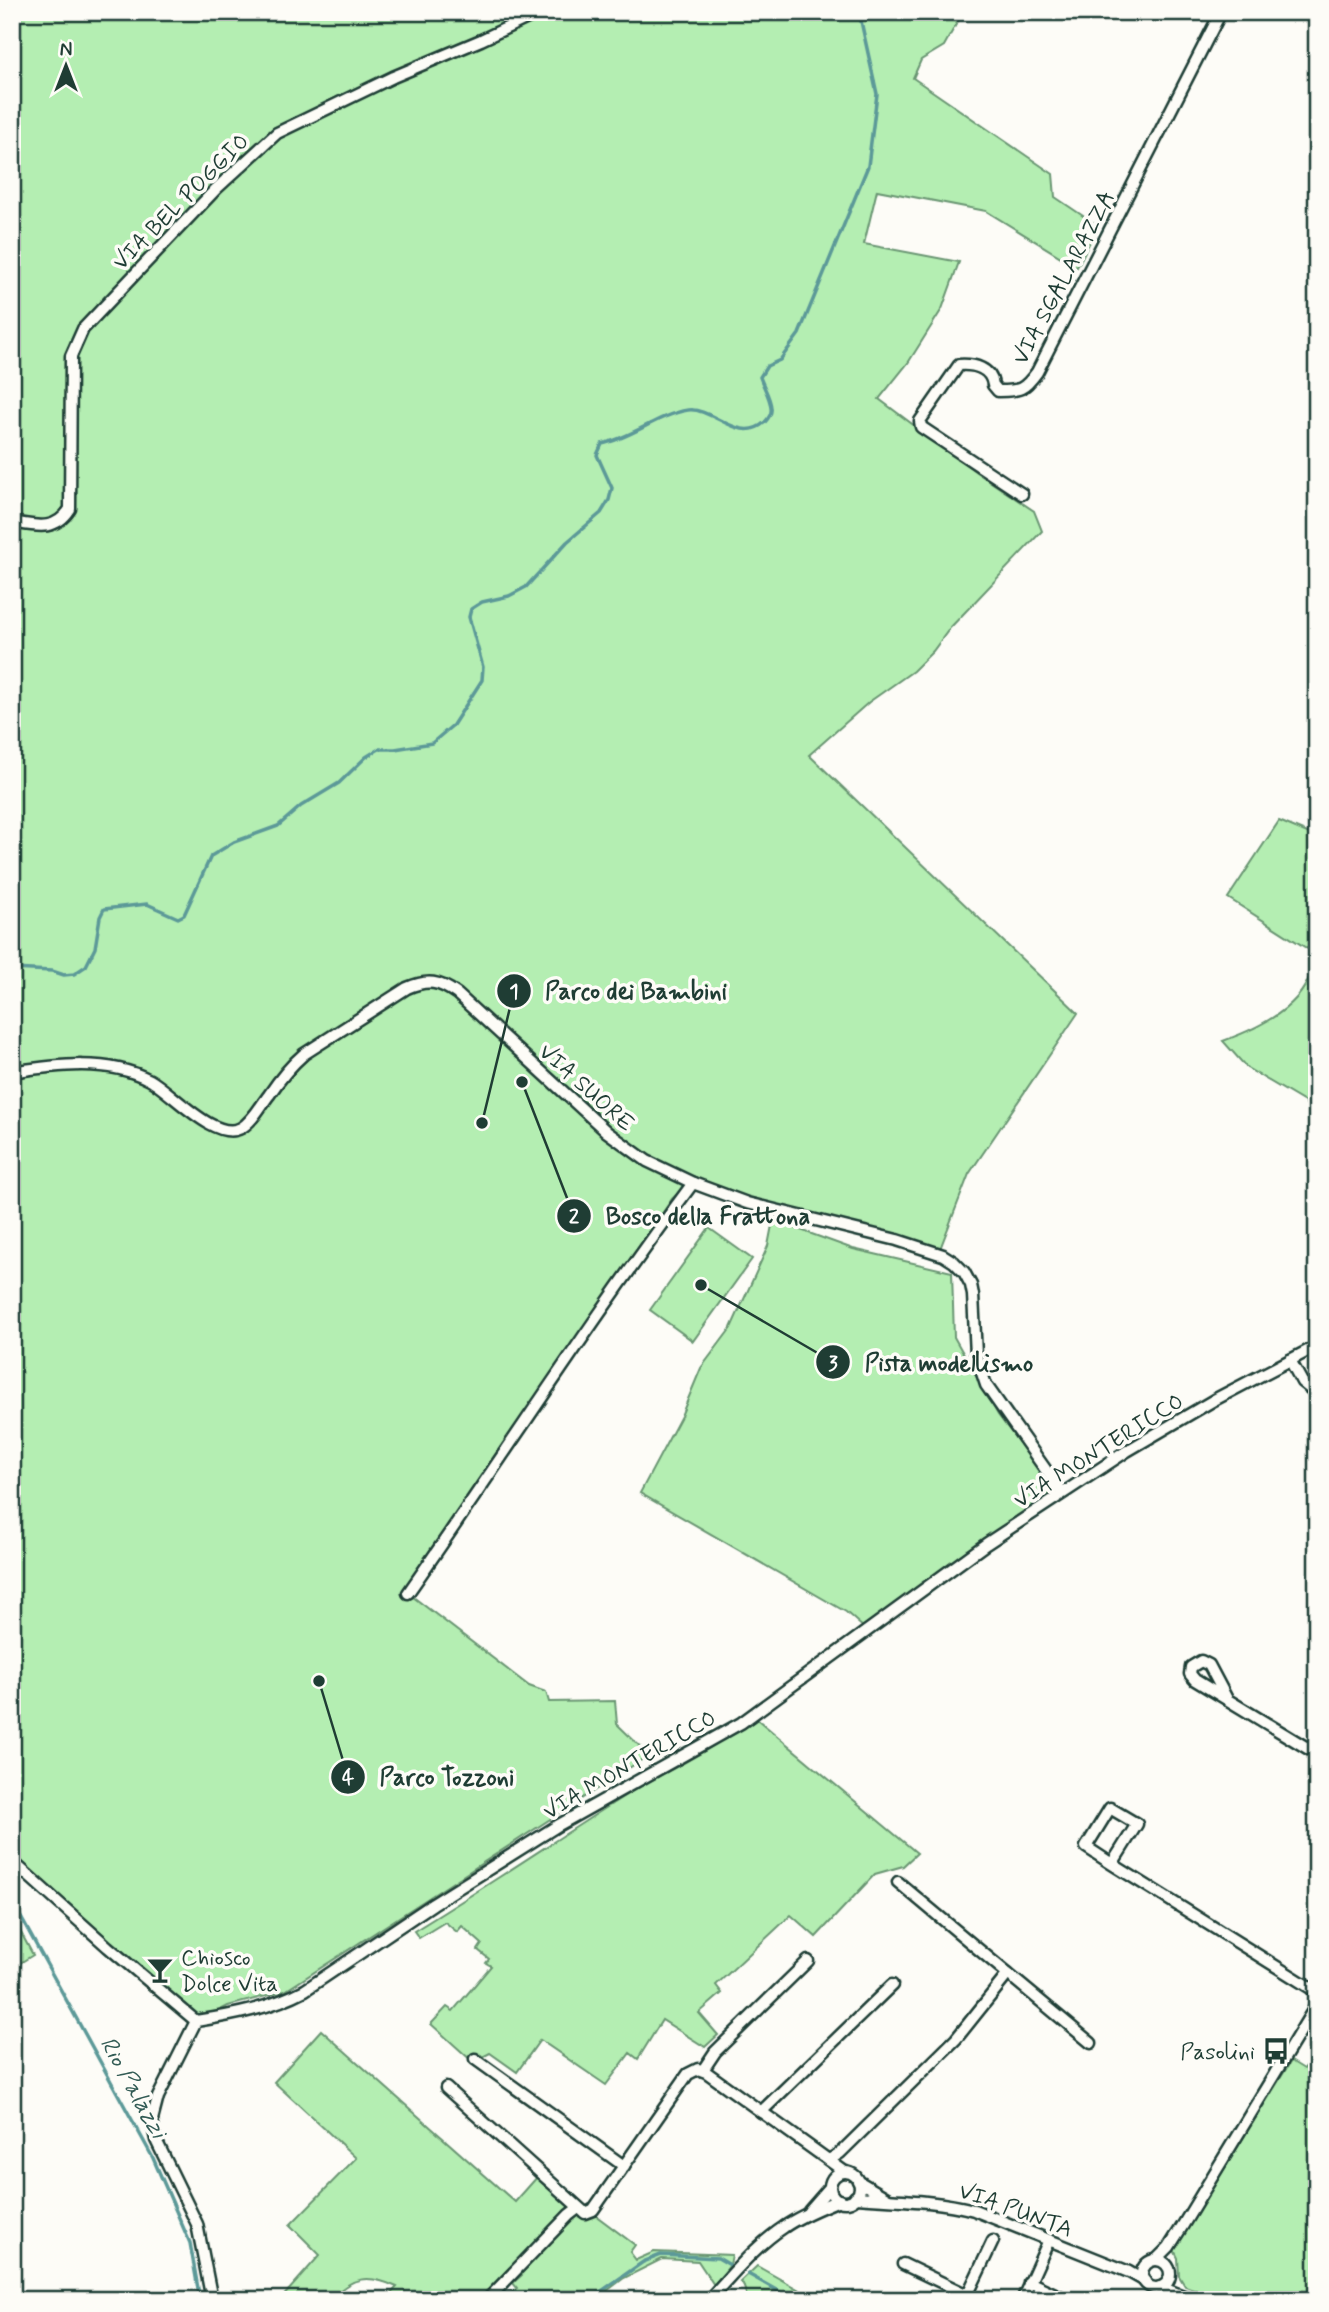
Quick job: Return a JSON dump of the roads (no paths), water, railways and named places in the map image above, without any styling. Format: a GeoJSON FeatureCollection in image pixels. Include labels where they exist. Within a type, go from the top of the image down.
{"type":"FeatureCollection","features":[{"type":"Feature","properties":{"kind":"street","name":"VIA BEL POGGIO"},"geometry":{"type":"LineString","coordinates":[[12,522],[35,526],[53,525],[65,517],[70,509],[71,356],[83,329],[216,189],[277,132],[540,12]]}},
{"type":"Feature","properties":{"kind":"street","name":"VIA SGALARAZZA"},"geometry":{"type":"LineString","coordinates":[[1022,494],[921,427],[920,421],[959,365],[968,364],[986,370],[998,391],[1015,391],[1026,387],[1037,372],[1221,12]]}},
{"type":"Feature","properties":{"kind":"street","name":"VIA SUORE"},"geometry":{"type":"LineString","coordinates":[[12,1072],[79,1065],[132,1073],[151,1080],[172,1094],[209,1125],[232,1132],[246,1124],[293,1063],[304,1054],[407,988],[418,983],[436,982],[457,994],[625,1147],[647,1161],[693,1183],[780,1212],[920,1247],[954,1262],[971,1285],[976,1355],[986,1385],[1062,1493]]}},
{"type":"Feature","properties":{"kind":"street"},"geometry":{"type":"LineString","coordinates":[[408,1593],[545,1390],[693,1183]]}},
{"type":"Feature","properties":{"kind":"street","name":"VIA MONTERICCO"},"geometry":{"type":"LineString","coordinates":[[195,2021],[258,2009],[305,1990],[433,1904],[557,1826],[741,1723],[986,1544],[1138,1444],[1317,1346]]}},
{"type":"Feature","properties":{"kind":"street"},"geometry":{"type":"LineString","coordinates":[[1290,1360],[1302,1382],[1317,1394]]}},
{"type":"Feature","properties":{"kind":"street"},"geometry":{"type":"LineString","coordinates":[[1227,1699],[1317,1754]]}},
{"type":"Feature","properties":{"kind":"street"},"geometry":{"type":"LineString","coordinates":[[1112,1864],[1137,1824],[1110,1808],[1086,1847],[1112,1864],[1317,1992]]}},
{"type":"Feature","properties":{"kind":"street"},"geometry":{"type":"LineString","coordinates":[[12,1861],[195,2021],[158,2097],[152,2120],[156,2140],[197,2224],[212,2300]]}},
{"type":"Feature","properties":{"kind":"street"},"geometry":{"type":"LineString","coordinates":[[898,1882],[1091,2043]]}},
{"type":"Feature","properties":{"kind":"street"},"geometry":{"type":"LineString","coordinates":[[703,2070],[715,2052],[808,1961]]}},
{"type":"Feature","properties":{"kind":"street"},"geometry":{"type":"LineString","coordinates":[[829,2160],[840,2153],[956,2039],[1008,1974]]}},
{"type":"Feature","properties":{"kind":"street"},"geometry":{"type":"LineString","coordinates":[[761,2112],[892,1985]]}},
{"type":"Feature","properties":{"kind":"street"},"geometry":{"type":"LineString","coordinates":[[1129,2272],[1161,2262],[1317,2004]]}},
{"type":"Feature","properties":{"kind":"street"},"geometry":{"type":"LineString","coordinates":[[475,2059],[624,2166]]}},
{"type":"Feature","properties":{"kind":"street"},"geometry":{"type":"LineString","coordinates":[[487,2300],[569,2215],[593,2210],[688,2074],[694,2070],[703,2070],[847,2172]]}},
{"type":"Feature","properties":{"kind":"street"},"geometry":{"type":"LineString","coordinates":[[446,2088],[583,2210]]}},
{"type":"Feature","properties":{"kind":"street"},"geometry":{"type":"LineString","coordinates":[[840,2153],[847,2172]]}},
{"type":"Feature","properties":{"kind":"street"},"geometry":{"type":"LineString","coordinates":[[829,2160],[833,2195],[839,2200]]}},
{"type":"Feature","properties":{"kind":"street","name":"VIA PUNTA"},"geometry":{"type":"LineString","coordinates":[[806,2213],[832,2182],[847,2172],[887,2198]]}},
{"type":"Feature","properties":{"kind":"street"},"geometry":{"type":"LineString","coordinates":[[855,2197],[860,2189],[858,2180]]}},
{"type":"Feature","properties":{"kind":"street","name":"VIA PUNTA"},"geometry":{"type":"LineString","coordinates":[[708,2300],[768,2239],[806,2213],[839,2200],[848,2201],[855,2197],[950,2203],[975,2210],[1129,2272],[1150,2286],[1180,2293],[1194,2300]]}},
{"type":"Feature","properties":{"kind":"street"},"geometry":{"type":"LineString","coordinates":[[1022,2300],[1049,2240]]}},
{"type":"Feature","properties":{"kind":"street"},"geometry":{"type":"LineString","coordinates":[[966,2297],[993,2241]]}},
{"type":"Feature","properties":{"kind":"street","name":"VIA PUNTA"},"geometry":{"type":"LineString","coordinates":[[1161,2262],[1170,2270],[1169,2278],[1180,2293]]}},
{"type":"Feature","properties":{"kind":"street"},"geometry":{"type":"LineString","coordinates":[[903,2263],[966,2297],[978,2300]]}},
{"type":"Feature","properties":{"kind":"street"},"geometry":{"type":"LineString","coordinates":[[1145,2266],[1145,2281]]}},
{"type":"Feature","properties":{"kind":"street"},"geometry":{"type":"LineString","coordinates":[[1160,2287],[1169,2278]]}},
{"type":"Feature","properties":{"kind":"street"},"geometry":{"type":"LineString","coordinates":[[1029,2282],[1068,2300]]}},
{"type":"Feature","properties":{"kind":"waterway"},"geometry":{"type":"LineString","coordinates":[[12,969],[74,974],[86,966],[95,948],[104,909],[147,904],[178,918],[184,915],[211,856],[234,842],[278,826],[301,806],[339,783],[366,757],[379,749],[432,743],[453,725],[482,680],[483,667],[469,617],[471,609],[482,602],[509,596],[526,587],[567,542],[601,513],[612,488],[597,455],[602,444],[688,410],[707,414],[736,428],[756,428],[766,421],[771,412],[771,404],[760,377],[767,366],[780,360],[799,334],[868,166],[877,94],[859,12]]}},
{"type":"Feature","properties":{"kind":"waterway","name":"Rio Palazzi"},"geometry":{"type":"LineString","coordinates":[[12,1901],[153,2158],[190,2243],[200,2300]]}},
{"type":"Feature","properties":{"kind":"waterway","name":"Rio Palazzi"},"geometry":{"type":"LineString","coordinates":[[589,2300],[643,2262],[661,2255],[718,2258],[730,2265]]}},
{"type":"Feature","properties":{"kind":"waterway","name":"Rio Palazzi"},"geometry":{"type":"LineString","coordinates":[[748,2274],[794,2300]]}},
{"type":"Feature","properties":{"kind":"place","name":"Bosco della Frattona"},"geometry":{"type":"Point","coordinates":[522,1082]}},
{"type":"Feature","properties":{"kind":"place","name":"Parco dei Bambini"},"geometry":{"type":"Point","coordinates":[482,1123]}},
{"type":"Feature","properties":{"kind":"place","name":"Pista modellismo"},"geometry":{"type":"Point","coordinates":[701,1285]}},
{"type":"Feature","properties":{"kind":"place","name":"Parco Tozzoni"},"geometry":{"type":"Point","coordinates":[319,1681]}},
{"type":"Feature","properties":{"kind":"place","name":"Chiosco Dolce Vita"},"geometry":{"type":"Point","coordinates":[160,1970]}},
{"type":"Feature","properties":{"kind":"place","name":"Pasolini"},"geometry":{"type":"Point","coordinates":[1276,2051]}}]}
